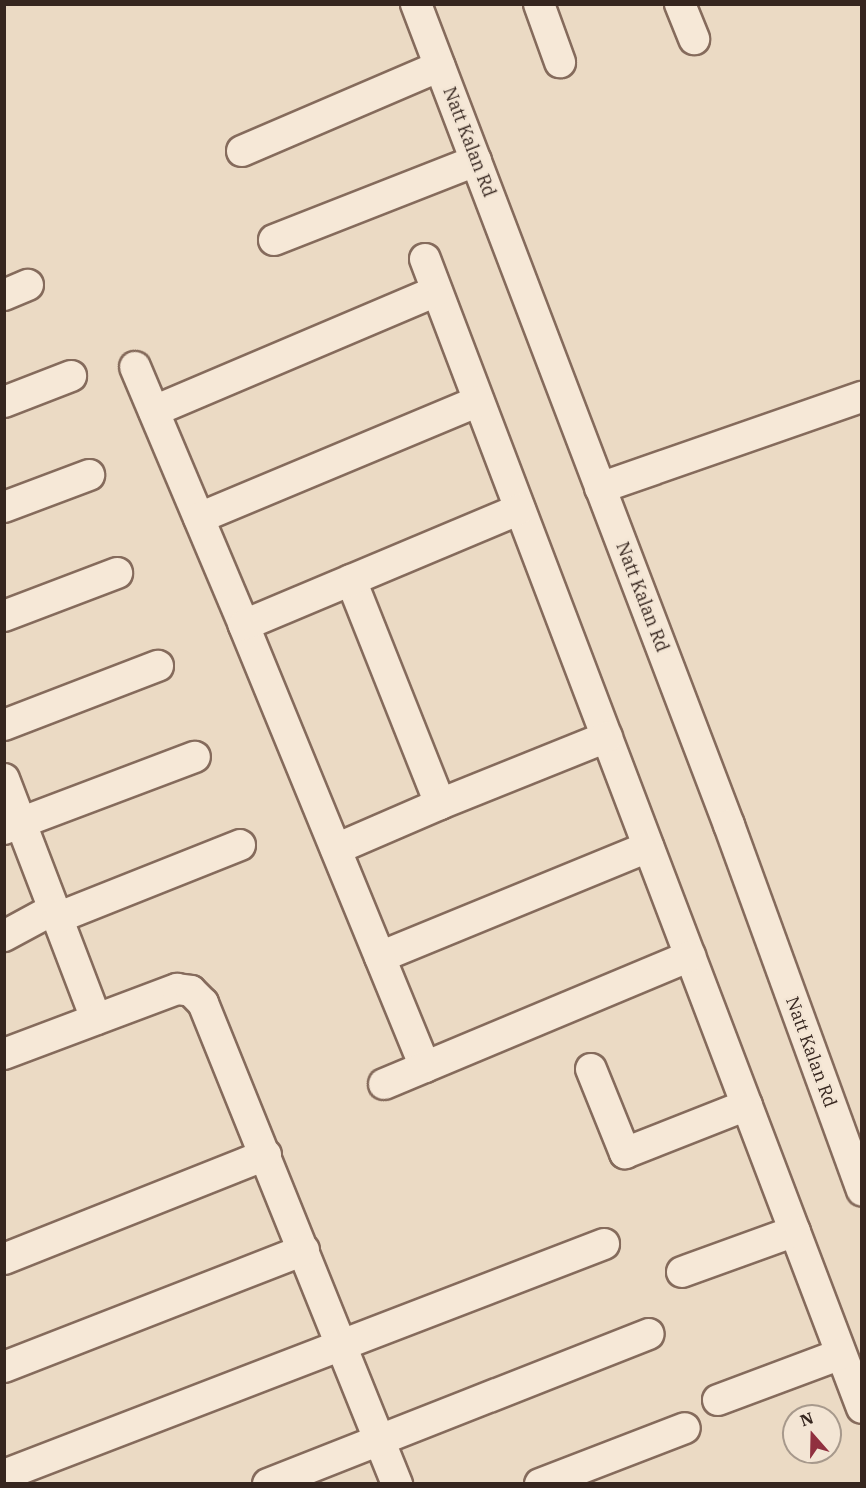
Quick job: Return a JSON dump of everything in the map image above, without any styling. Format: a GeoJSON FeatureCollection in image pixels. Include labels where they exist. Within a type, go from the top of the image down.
{"type":"FeatureCollection","features":[{"type":"Feature","properties":{"kind":"street","name":"Natt Kalan Rd"},"geometry":{"type":"LineString","coordinates":[[416,4],[729,825],[861,1191]]}},
{"type":"Feature","properties":{"kind":"street"},"geometry":{"type":"LineString","coordinates":[[540,4],[560,62]]}},
{"type":"Feature","properties":{"kind":"street"},"geometry":{"type":"LineString","coordinates":[[680,4],[694,39]]}},
{"type":"Feature","properties":{"kind":"street"},"geometry":{"type":"LineString","coordinates":[[242,151],[440,66]]}},
{"type":"Feature","properties":{"kind":"street"},"geometry":{"type":"LineString","coordinates":[[274,240],[476,161]]}},
{"type":"Feature","properties":{"kind":"street"},"geometry":{"type":"LineString","coordinates":[[425,259],[861,1408]]}},
{"type":"Feature","properties":{"kind":"street"},"geometry":{"type":"LineString","coordinates":[[154,411],[437,291]]}},
{"type":"Feature","properties":{"kind":"street"},"geometry":{"type":"LineString","coordinates":[[135,367],[244,625],[425,1067]]}},
{"type":"Feature","properties":{"kind":"street"},"geometry":{"type":"LineString","coordinates":[[4,402],[71,376]]}},
{"type":"Feature","properties":{"kind":"street"},"geometry":{"type":"LineString","coordinates":[[600,488],[861,397]]}},
{"type":"Feature","properties":{"kind":"street"},"geometry":{"type":"LineString","coordinates":[[199,518],[479,401]]}},
{"type":"Feature","properties":{"kind":"street"},"geometry":{"type":"LineString","coordinates":[[4,507],[89,474]]}},
{"type":"Feature","properties":{"kind":"street"},"geometry":{"type":"LineString","coordinates":[[244,625],[520,509]]}},
{"type":"Feature","properties":{"kind":"street"},"geometry":{"type":"LineString","coordinates":[[4,616],[117,573]]}},
{"type":"Feature","properties":{"kind":"street"},"geometry":{"type":"LineString","coordinates":[[351,580],[440,804]]}},
{"type":"Feature","properties":{"kind":"street"},"geometry":{"type":"LineString","coordinates":[[4,725],[158,666]]}},
{"type":"Feature","properties":{"kind":"street"},"geometry":{"type":"LineString","coordinates":[[336,849],[440,804],[607,737]]}},
{"type":"Feature","properties":{"kind":"street"},"geometry":{"type":"LineString","coordinates":[[13,826],[195,757]]}},
{"type":"Feature","properties":{"kind":"street"},"geometry":{"type":"LineString","coordinates":[[4,779],[13,826],[55,914],[96,1019]]}},
{"type":"Feature","properties":{"kind":"street"},"geometry":{"type":"LineString","coordinates":[[4,936],[55,914],[240,844]]}},
{"type":"Feature","properties":{"kind":"street"},"geometry":{"type":"LineString","coordinates":[[380,957],[648,847]]}},
{"type":"Feature","properties":{"kind":"street"},"geometry":{"type":"LineString","coordinates":[[384,1084],[690,956]]}},
{"type":"Feature","properties":{"kind":"street"},"geometry":{"type":"LineString","coordinates":[[4,1054],[177,989],[191,991],[203,1003],[212,1020],[398,1484]]}},
{"type":"Feature","properties":{"kind":"street"},"geometry":{"type":"LineString","coordinates":[[591,1069],[625,1154],[747,1105]]}},
{"type":"Feature","properties":{"kind":"street"},"geometry":{"type":"LineString","coordinates":[[4,1259],[266,1155]]}},
{"type":"Feature","properties":{"kind":"street"},"geometry":{"type":"LineString","coordinates":[[682,1272],[795,1231]]}},
{"type":"Feature","properties":{"kind":"street"},"geometry":{"type":"LineString","coordinates":[[4,1475],[604,1244]]}},
{"type":"Feature","properties":{"kind":"street"},"geometry":{"type":"LineString","coordinates":[[4,1367],[304,1250]]}},
{"type":"Feature","properties":{"kind":"street"},"geometry":{"type":"LineString","coordinates":[[268,1484],[649,1334]]}},
{"type":"Feature","properties":{"kind":"street"},"geometry":{"type":"LineString","coordinates":[[718,1400],[841,1354]]}},
{"type":"Feature","properties":{"kind":"street"},"geometry":{"type":"LineString","coordinates":[[540,1484],[685,1428]]}}]}
